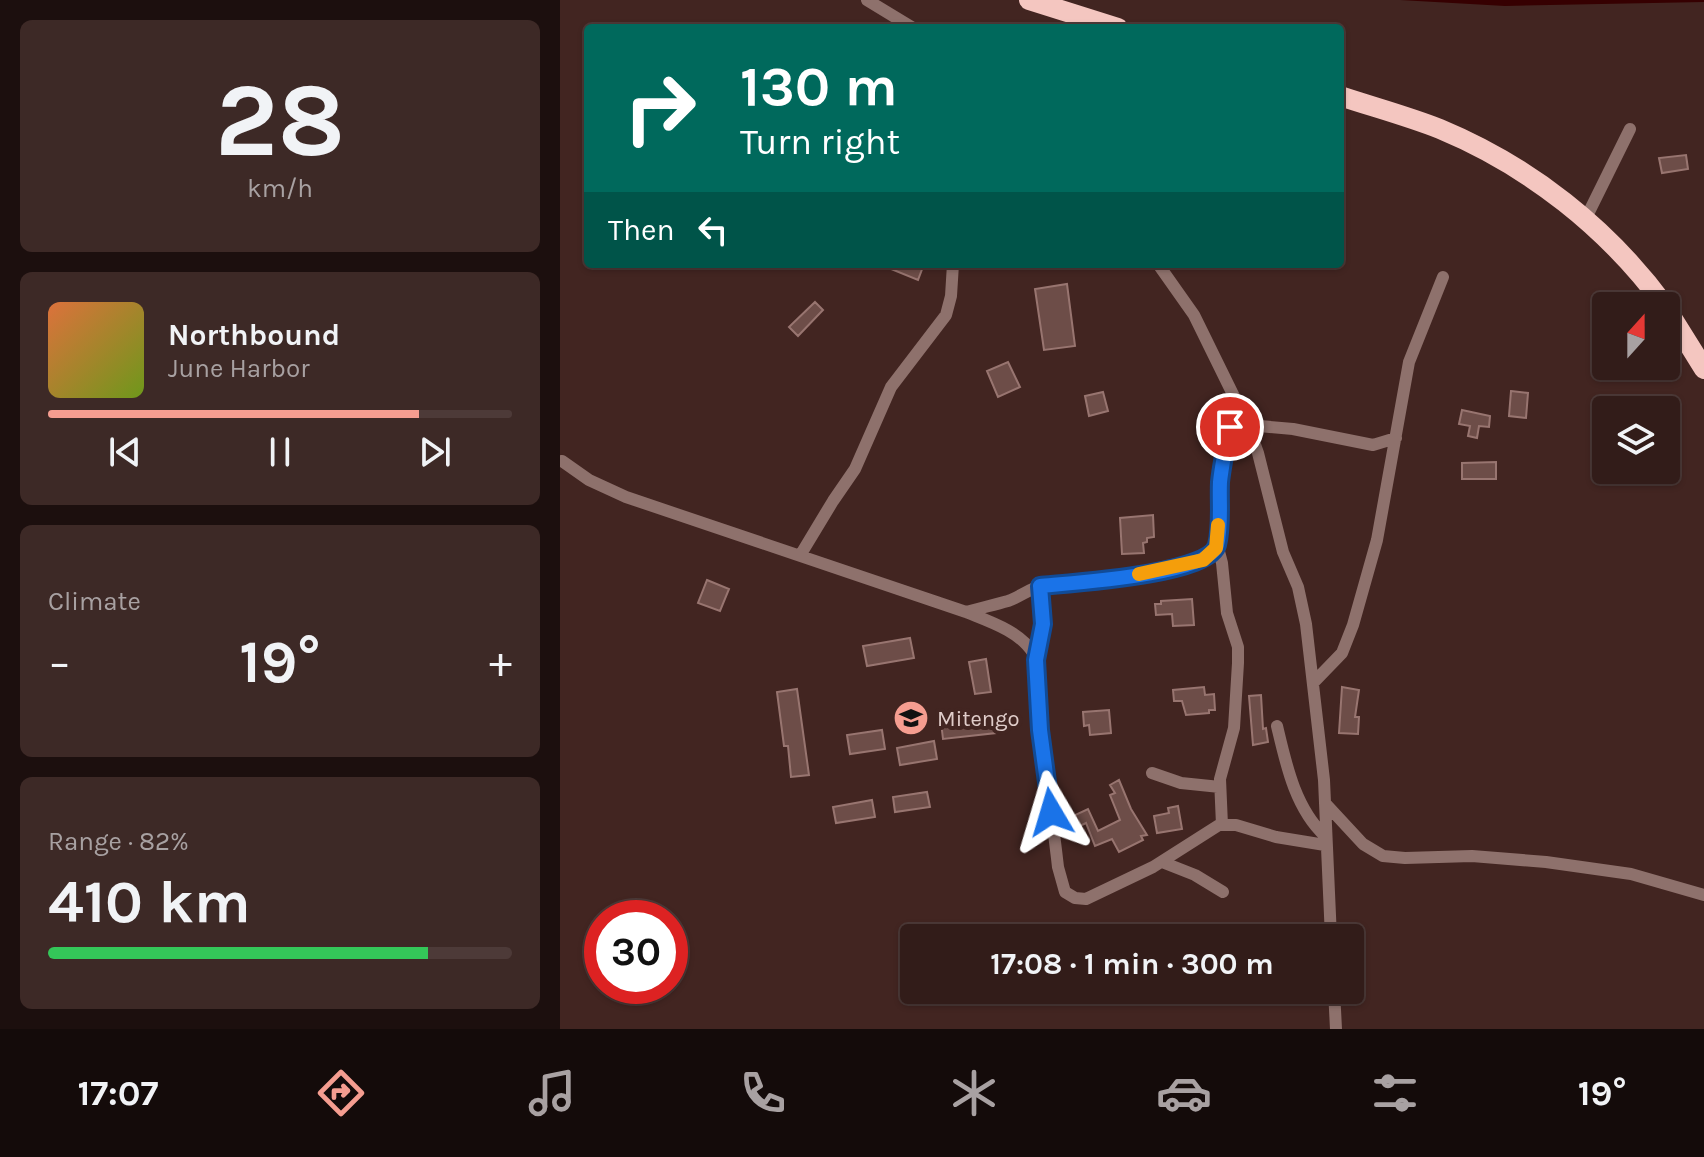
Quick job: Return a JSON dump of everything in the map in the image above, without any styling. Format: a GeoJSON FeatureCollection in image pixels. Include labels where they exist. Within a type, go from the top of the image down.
{"type":"FeatureCollection","features":[{"type":"Feature","properties":{"kind":"highway"},"geometry":{"type":"LineString","coordinates":[[1029,0],[1105,24]]}},
{"type":"Feature","properties":{"kind":"highway"},"geometry":{"type":"LineString","coordinates":[[1344,97],[1437,128],[1506,161],[1586,218],[1624,255],[1653,292]]}},
{"type":"Feature","properties":{"kind":"highway"},"geometry":{"type":"LineString","coordinates":[[1680,331],[1704,369]]}},
{"type":"Feature","properties":{"kind":"street"},"geometry":{"type":"LineString","coordinates":[[867,0],[906,24]]}},
{"type":"Feature","properties":{"kind":"street"},"geometry":{"type":"LineString","coordinates":[[1586,218],[1630,129]]}},
{"type":"Feature","properties":{"kind":"street"},"geometry":{"type":"LineString","coordinates":[[801,554],[855,469],[891,387],[946,315],[953,268]]}},
{"type":"Feature","properties":{"kind":"street"},"geometry":{"type":"LineString","coordinates":[[1161,268],[1194,315],[1248,425],[1283,552],[1298,587],[1306,624],[1325,803],[1330,924]]}},
{"type":"Feature","properties":{"kind":"street"},"geometry":{"type":"LineString","coordinates":[[1313,683],[1342,653],[1353,625],[1377,540],[1409,362],[1443,277]]}},
{"type":"Feature","properties":{"kind":"street"},"geometry":{"type":"LineString","coordinates":[[1222,825],[1220,787],[1222,767],[1234,728],[1238,647],[1227,613],[1217,544],[1224,456],[1237,404]]}},
{"type":"Feature","properties":{"kind":"street"},"geometry":{"type":"LineString","coordinates":[[1248,425],[1293,429],[1373,445],[1396,438]]}},
{"type":"Feature","properties":{"kind":"street"},"geometry":{"type":"LineString","coordinates":[[562,461],[589,480],[626,497],[966,612],[1015,635],[1027,645],[1036,660]]}},
{"type":"Feature","properties":{"kind":"street"},"geometry":{"type":"LineString","coordinates":[[966,612],[1009,601],[1040,586],[1096,581],[1192,564],[1208,556],[1217,544]]}},
{"type":"Feature","properties":{"kind":"street"},"geometry":{"type":"LineString","coordinates":[[1040,586],[1043,624],[1036,660],[1040,730],[1058,867],[1065,892],[1075,898],[1086,899],[1162,862],[1206,832],[1222,825],[1236,825],[1276,837],[1325,840]]}},
{"type":"Feature","properties":{"kind":"street"},"geometry":{"type":"LineString","coordinates":[[1277,726],[1294,786],[1309,819],[1325,840]]}},
{"type":"Feature","properties":{"kind":"street"},"geometry":{"type":"LineString","coordinates":[[1152,773],[1181,783],[1220,787]]}},
{"type":"Feature","properties":{"kind":"street"},"geometry":{"type":"LineString","coordinates":[[1325,803],[1363,844],[1383,856],[1472,856],[1559,864],[1631,874],[1704,895]]}},
{"type":"Feature","properties":{"kind":"street"},"geometry":{"type":"LineString","coordinates":[[1162,862],[1180,867],[1223,892]]}},
{"type":"Feature","properties":{"kind":"street"},"geometry":{"type":"LineString","coordinates":[[1335,1004],[1336,1029]]}},
{"type":"Feature","properties":{"kind":"shaded area"},"geometry":{"type":"Polygon","coordinates":[[[1400,0],[1704,0],[1704,2],[1505,6],[1400,0]]]}},
{"type":"Feature","properties":{"kind":"building"},"geometry":{"type":"Polygon","coordinates":[[[1686,155],[1688,169],[1662,173],[1659,158],[1686,155]]]}},
{"type":"Feature","properties":{"kind":"building"},"geometry":{"type":"Polygon","coordinates":[[[889,268],[922,268],[918,280],[889,268]]]}},
{"type":"Feature","properties":{"kind":"building"},"geometry":{"type":"Polygon","coordinates":[[[1067,284],[1075,346],[1044,350],[1035,289],[1067,284]]]}},
{"type":"Feature","properties":{"kind":"building"},"geometry":{"type":"Polygon","coordinates":[[[815,302],[823,310],[798,336],[789,327],[815,302]]]}},
{"type":"Feature","properties":{"kind":"building"},"geometry":{"type":"Polygon","coordinates":[[[1008,362],[1020,387],[998,397],[987,371],[1008,362]]]}},
{"type":"Feature","properties":{"kind":"building"},"geometry":{"type":"Polygon","coordinates":[[[1511,391],[1528,393],[1526,418],[1509,416],[1511,391]]]}},
{"type":"Feature","properties":{"kind":"building"},"geometry":{"type":"Polygon","coordinates":[[[1103,392],[1108,411],[1089,416],[1085,396],[1103,392]]]}},
{"type":"Feature","properties":{"kind":"building"},"geometry":{"type":"Polygon","coordinates":[[[1462,410],[1490,416],[1489,427],[1479,426],[1477,438],[1468,436],[1470,426],[1459,424],[1462,410]]]}},
{"type":"Feature","properties":{"kind":"building"},"geometry":{"type":"Polygon","coordinates":[[[1496,462],[1496,479],[1462,479],[1462,463],[1496,462]]]}},
{"type":"Feature","properties":{"kind":"building"},"geometry":{"type":"Polygon","coordinates":[[[1153,515],[1154,537],[1147,538],[1147,542],[1143,543],[1144,553],[1122,554],[1120,518],[1153,515]]]}},
{"type":"Feature","properties":{"kind":"building"},"geometry":{"type":"Polygon","coordinates":[[[707,580],[729,589],[720,611],[698,603],[707,580]]]}},
{"type":"Feature","properties":{"kind":"building"},"geometry":{"type":"Polygon","coordinates":[[[1192,599],[1194,625],[1173,626],[1172,614],[1156,615],[1155,604],[1161,604],[1161,601],[1192,599]]]}},
{"type":"Feature","properties":{"kind":"building"},"geometry":{"type":"Polygon","coordinates":[[[910,638],[914,658],[867,666],[863,646],[910,638]]]}},
{"type":"Feature","properties":{"kind":"building"},"geometry":{"type":"Polygon","coordinates":[[[986,659],[991,692],[975,694],[969,662],[986,659]]]}},
{"type":"Feature","properties":{"kind":"building"},"geometry":{"type":"Polygon","coordinates":[[[1204,687],[1205,695],[1214,694],[1215,710],[1186,715],[1182,701],[1174,701],[1173,690],[1204,687]]]}},
{"type":"Feature","properties":{"kind":"building"},"geometry":{"type":"Polygon","coordinates":[[[1342,687],[1359,690],[1355,717],[1359,717],[1358,734],[1339,733],[1342,687]]]}},
{"type":"Feature","properties":{"kind":"building"},"geometry":{"type":"Polygon","coordinates":[[[797,689],[809,775],[791,777],[777,692],[797,689]]]}},
{"type":"Feature","properties":{"kind":"building"},"geometry":{"type":"Polygon","coordinates":[[[1261,695],[1263,729],[1266,728],[1268,742],[1253,745],[1249,696],[1261,695]]]}},
{"type":"Feature","properties":{"kind":"building"},"geometry":{"type":"Polygon","coordinates":[[[1109,710],[1111,733],[1090,735],[1089,725],[1084,726],[1083,712],[1109,710]]]}},
{"type":"Feature","properties":{"kind":"building"},"geometry":{"type":"Polygon","coordinates":[[[995,717],[996,733],[943,739],[941,722],[995,717]]]}},
{"type":"Feature","properties":{"kind":"building"},"geometry":{"type":"Polygon","coordinates":[[[882,730],[885,749],[850,754],[847,735],[882,730]]]}},
{"type":"Feature","properties":{"kind":"building"},"geometry":{"type":"Polygon","coordinates":[[[934,741],[937,759],[900,765],[897,748],[934,741]]]}},
{"type":"Feature","properties":{"kind":"building"},"geometry":{"type":"Polygon","coordinates":[[[1119,780],[1131,809],[1147,835],[1119,852],[1112,839],[1095,846],[1086,823],[1076,828],[1071,817],[1088,809],[1098,831],[1120,820],[1110,795],[1115,793],[1110,785],[1119,780]]]}},
{"type":"Feature","properties":{"kind":"building"},"geometry":{"type":"Polygon","coordinates":[[[927,792],[930,807],[895,812],[893,797],[927,792]]]}},
{"type":"Feature","properties":{"kind":"building"},"geometry":{"type":"Polygon","coordinates":[[[872,800],[875,817],[836,823],[833,807],[872,800]]]}},
{"type":"Feature","properties":{"kind":"building"},"geometry":{"type":"Polygon","coordinates":[[[1178,806],[1182,829],[1157,833],[1154,816],[1169,813],[1168,808],[1178,806]]]}},
{"type":"Feature","properties":{"kind":"slow traffic"},"geometry":{"type":"LineString","coordinates":[[1139,574],[1203,560],[1216,548],[1218,525]]}},
{"type":"Feature","properties":{"kind":"place","name":"Mitengo"},"geometry":{"type":"Point","coordinates":[911,718]}},
{"type":"Feature","properties":{"kind":"route"},"geometry":{"type":"LineString","coordinates":[[1051,812],[1040,730],[1036,660],[1043,624],[1040,586],[1170,569],[1203,560],[1212,553],[1218,542],[1220,483],[1230,427]]}}]}
